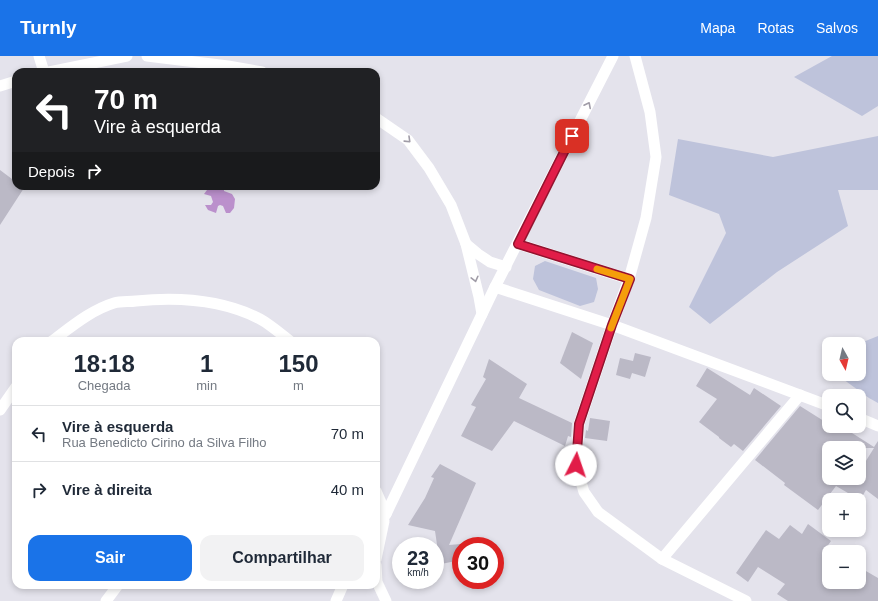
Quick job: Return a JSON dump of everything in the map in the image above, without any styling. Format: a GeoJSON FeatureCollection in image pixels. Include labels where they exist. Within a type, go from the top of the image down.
{"type":"FeatureCollection","features":[{"type":"Feature","properties":{"kind":"street"},"geometry":{"type":"LineString","coordinates":[[39,56],[43,68]]}},
{"type":"Feature","properties":{"kind":"street"},"geometry":{"type":"LineString","coordinates":[[69,68],[128,56]]}},
{"type":"Feature","properties":{"kind":"street"},"geometry":{"type":"LineString","coordinates":[[147,56],[239,68]]}},
{"type":"Feature","properties":{"kind":"street"},"geometry":{"type":"LineString","coordinates":[[220,56],[228,66]]}},
{"type":"Feature","properties":{"kind":"street"},"geometry":{"type":"LineString","coordinates":[[380,522],[386,514],[495,287],[613,56]]}},
{"type":"Feature","properties":{"kind":"street"},"geometry":{"type":"LineString","coordinates":[[635,56],[650,112],[656,157],[646,218],[630,279],[612,325],[579,424],[576,465],[584,492],[598,512],[662,559],[746,601]]}},
{"type":"Feature","properties":{"kind":"street"},"geometry":{"type":"LineString","coordinates":[[0,86],[12,82]]}},
{"type":"Feature","properties":{"kind":"street"},"geometry":{"type":"LineString","coordinates":[[380,121],[408,140],[429,168],[451,205],[466,244],[482,314]]}},
{"type":"Feature","properties":{"kind":"street"},"geometry":{"type":"LineString","coordinates":[[466,244],[490,262],[506,267]]}},
{"type":"Feature","properties":{"kind":"street"},"geometry":{"type":"LineString","coordinates":[[518,244],[630,279]]}},
{"type":"Feature","properties":{"kind":"street"},"geometry":{"type":"LineString","coordinates":[[495,287],[612,325],[822,403]]}},
{"type":"Feature","properties":{"kind":"street"},"geometry":{"type":"LineString","coordinates":[[58,337],[98,310],[115,303],[157,299],[194,300],[226,305],[259,318],[285,337]]}},
{"type":"Feature","properties":{"kind":"street"},"geometry":{"type":"LineString","coordinates":[[0,410],[12,392]]}},
{"type":"Feature","properties":{"kind":"street"},"geometry":{"type":"LineString","coordinates":[[662,559],[800,395]]}},
{"type":"Feature","properties":{"kind":"street"},"geometry":{"type":"LineString","coordinates":[[866,421],[878,426]]}},
{"type":"Feature","properties":{"kind":"street"},"geometry":{"type":"LineString","coordinates":[[380,500],[386,514],[380,541]]}},
{"type":"Feature","properties":{"kind":"street"},"geometry":{"type":"LineString","coordinates":[[380,588],[386,601]]}},
{"type":"Feature","properties":{"kind":"street"},"geometry":{"type":"LineString","coordinates":[[106,601],[115,589]]}},
{"type":"Feature","properties":{"kind":"street"},"geometry":{"type":"LineString","coordinates":[[336,601],[342,589]]}},
{"type":"Feature","properties":{"kind":"street"},"geometry":{"type":"LineString","coordinates":[[342,601],[344,589]]}},
{"type":"Feature","properties":{"kind":"shaded area"},"geometry":{"type":"Polygon","coordinates":[[[832,56],[878,56],[878,106],[862,116],[794,77],[832,56]]]}},
{"type":"Feature","properties":{"kind":"shaded area"},"geometry":{"type":"Polygon","coordinates":[[[878,136],[878,190],[838,190],[848,226],[777,272],[710,324],[689,307],[726,233],[719,214],[669,195],[678,139],[773,157],[878,136]]]}},
{"type":"Feature","properties":{"kind":"shaded area"},"geometry":{"type":"Polygon","coordinates":[[[207,190],[224,190],[232,194],[235,199],[234,208],[230,213],[226,213],[223,206],[220,205],[218,206],[216,213],[208,210],[205,205],[211,205],[213,202],[211,196],[204,194],[207,190]]]}},
{"type":"Feature","properties":{"kind":"shaded area"},"geometry":{"type":"Polygon","coordinates":[[[545,261],[596,278],[598,289],[594,302],[580,306],[539,290],[533,279],[535,266],[545,261]]]}},
{"type":"Feature","properties":{"kind":"shaded area"},"geometry":{"type":"Polygon","coordinates":[[[878,336],[878,403],[866,396],[866,389],[857,389],[846,381],[866,381],[866,341],[878,336]]]}},
{"type":"Feature","properties":{"kind":"building"},"geometry":{"type":"Polygon","coordinates":[[[0,170],[12,179],[12,190],[23,190],[0,225],[0,170]]]}},
{"type":"Feature","properties":{"kind":"building"},"geometry":{"type":"Polygon","coordinates":[[[572,332],[593,343],[581,379],[560,363],[572,332]]]}},
{"type":"Feature","properties":{"kind":"building"},"geometry":{"type":"Polygon","coordinates":[[[635,353],[651,357],[645,377],[632,373],[630,379],[616,375],[620,358],[633,361],[635,353]]]}},
{"type":"Feature","properties":{"kind":"building"},"geometry":{"type":"Polygon","coordinates":[[[489,359],[527,384],[519,398],[572,423],[571,437],[568,436],[565,446],[514,421],[492,451],[461,436],[476,407],[471,405],[486,379],[483,377],[489,359]]]}},
{"type":"Feature","properties":{"kind":"building"},"geometry":{"type":"Polygon","coordinates":[[[707,368],[750,395],[754,388],[781,406],[743,451],[734,444],[731,447],[699,422],[717,399],[696,386],[707,368]]]}},
{"type":"Feature","properties":{"kind":"building"},"geometry":{"type":"Polygon","coordinates":[[[800,406],[822,420],[822,433],[852,433],[865,441],[822,441],[822,485],[866,485],[866,461],[874,448],[866,448],[866,442],[874,447],[878,441],[878,499],[866,490],[864,493],[848,493],[836,486],[831,493],[822,493],[822,505],[818,510],[784,485],[785,483],[755,460],[800,406]]]}},
{"type":"Feature","properties":{"kind":"building"},"geometry":{"type":"Polygon","coordinates":[[[590,418],[610,421],[607,441],[585,438],[586,430],[588,431],[590,418]]]}},
{"type":"Feature","properties":{"kind":"building"},"geometry":{"type":"Polygon","coordinates":[[[440,464],[476,483],[449,545],[452,545],[452,562],[444,563],[444,537],[436,537],[435,531],[408,525],[425,498],[434,478],[431,477],[440,464]]]}},
{"type":"Feature","properties":{"kind":"building"},"geometry":{"type":"Polygon","coordinates":[[[808,524],[822,534],[822,537],[826,537],[831,541],[828,545],[822,545],[822,589],[866,589],[866,571],[878,578],[878,601],[788,601],[777,594],[785,584],[758,567],[748,582],[736,573],[766,530],[779,539],[790,525],[802,534],[808,524]]]}},
{"type":"Feature","properties":{"kind":"slow traffic"},"geometry":{"type":"LineString","coordinates":[[597,269],[630,279],[611,328]]}},
{"type":"Feature","properties":{"kind":"route"},"geometry":{"type":"LineString","coordinates":[[572,136],[518,244],[630,279],[612,325],[579,424],[576,465]]}}]}
